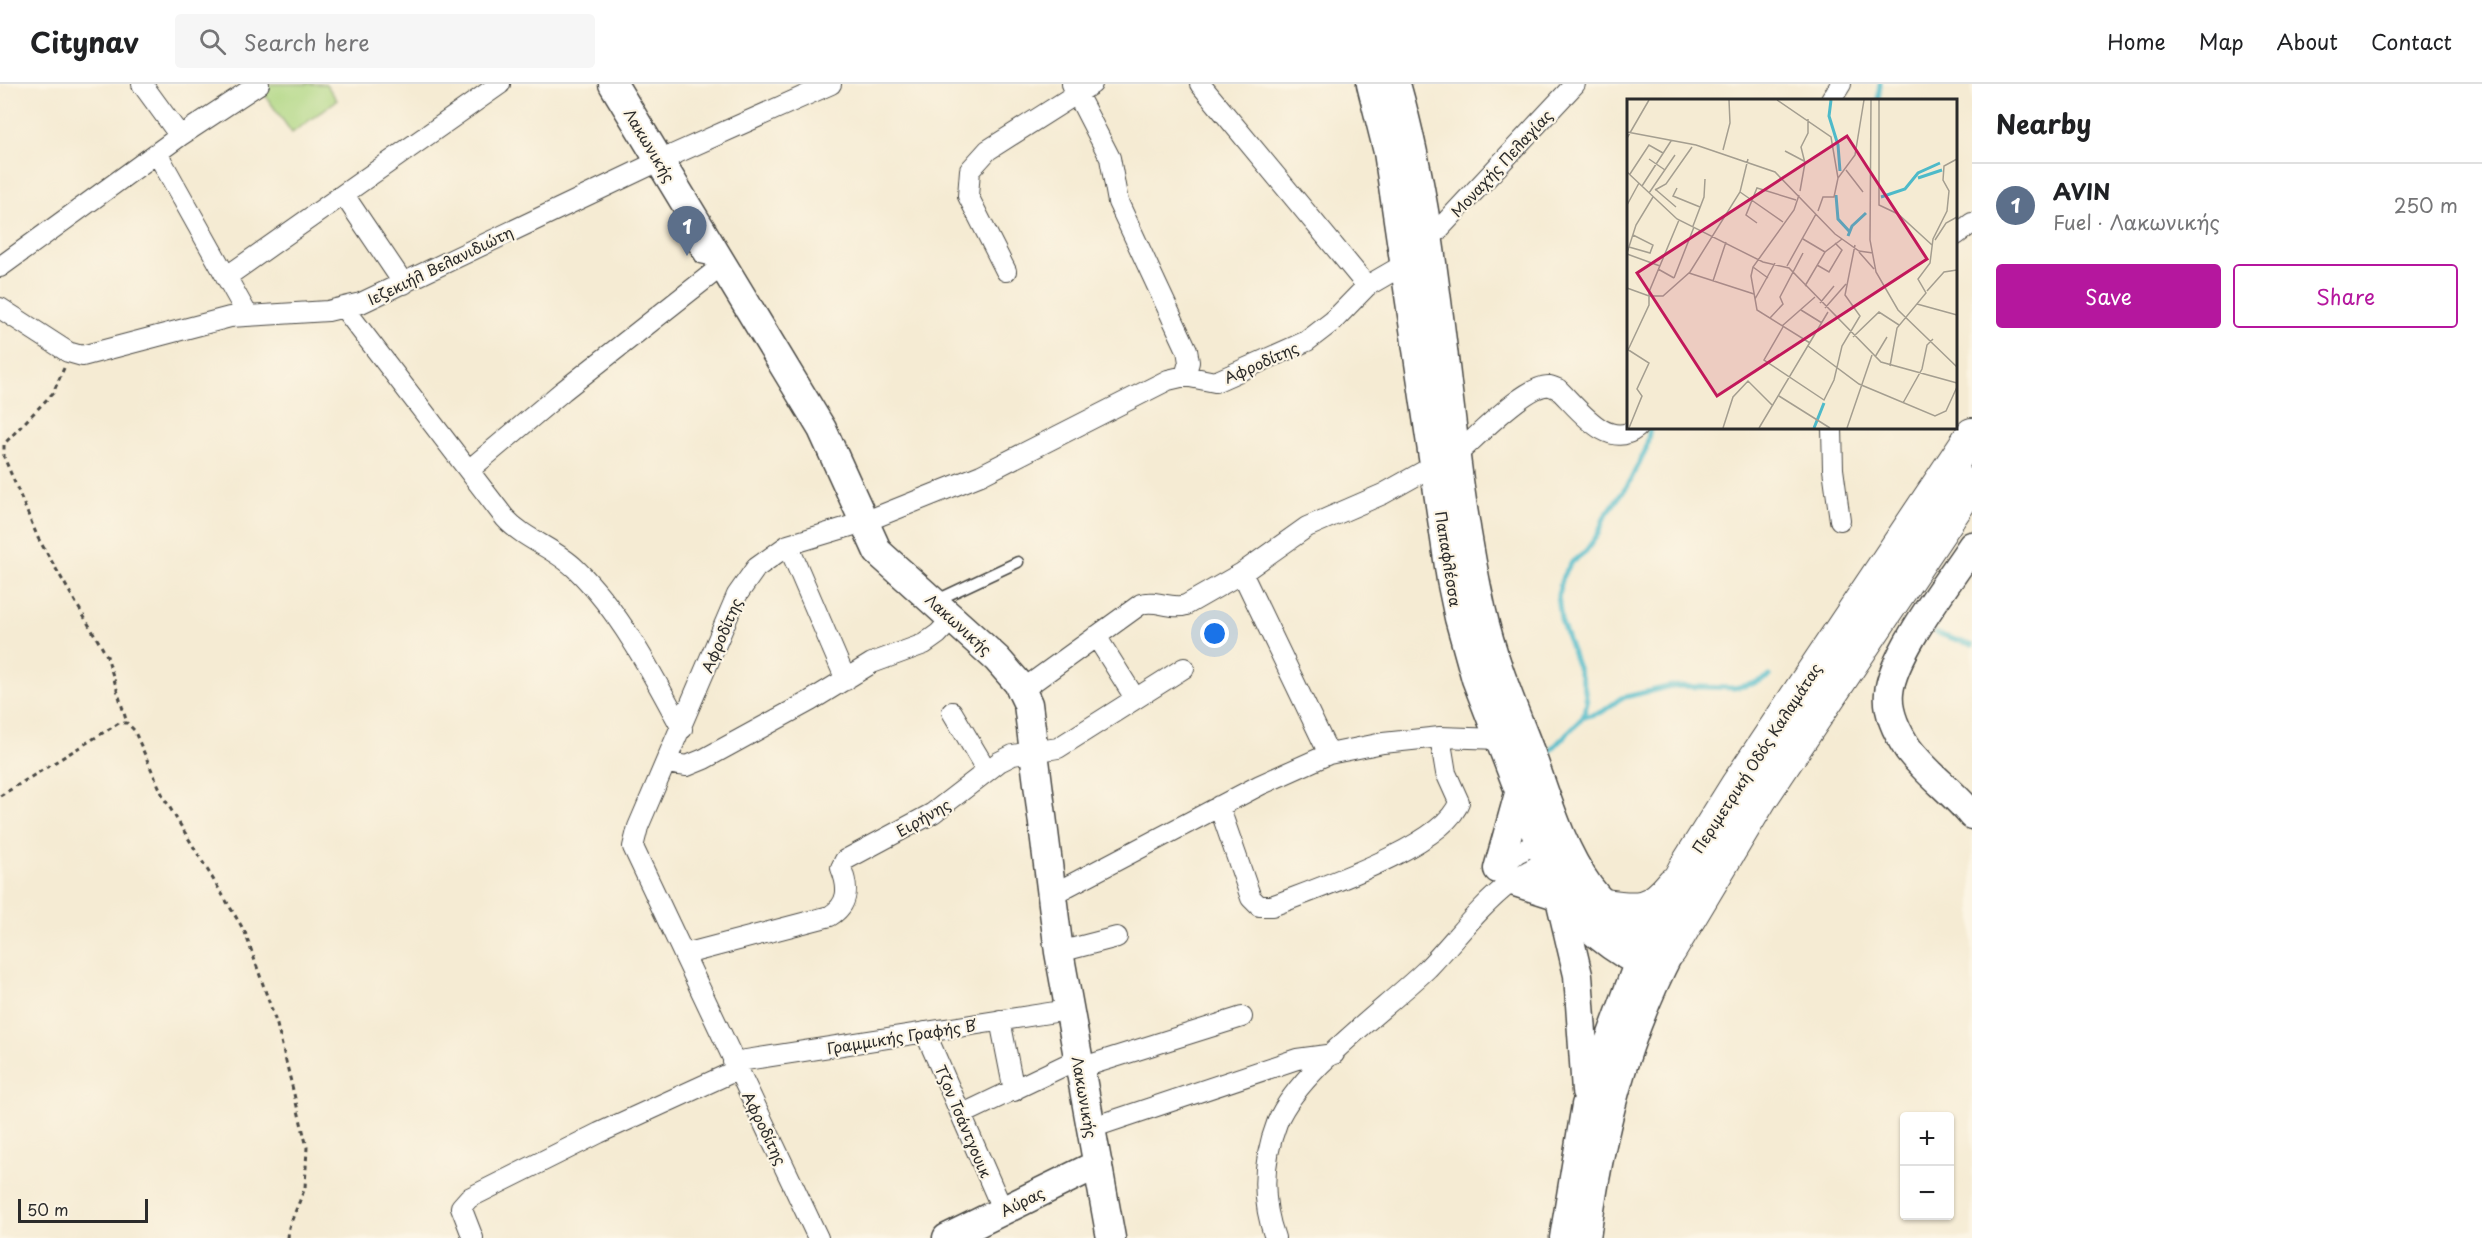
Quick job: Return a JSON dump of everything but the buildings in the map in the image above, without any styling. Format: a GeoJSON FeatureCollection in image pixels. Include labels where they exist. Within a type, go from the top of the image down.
{"type":"FeatureCollection","features":[{"type":"Feature","properties":{"kind":"main road","name":"Λακωνικής"},"geometry":{"type":"LineString","coordinates":[[613,84],[822,429],[883,558],[944,609],[997,659],[1022,690],[1030,710],[1068,1010],[1111,1238]]}},
{"type":"Feature","properties":{"kind":"main road","name":"Παπαφλέσσα"},"geometry":{"type":"LineString","coordinates":[[1371,84],[1388,152],[1405,264],[1446,460],[1490,643],[1554,847],[1559,894],[1585,925],[1653,956]]}},
{"type":"Feature","properties":{"kind":"main road","name":"Παπαφλέσσα"},"geometry":{"type":"LineString","coordinates":[[1396,84],[1411,145],[1427,242],[1446,460],[1451,580],[1476,679],[1520,790],[1554,847],[1653,956]]}},
{"type":"Feature","properties":{"kind":"main road","name":"Περιμετρική Οδός Καλαμάτας"},"geometry":{"type":"LineString","coordinates":[[1586,1105],[1653,956],[1684,869],[1736,786],[1972,434]]}},
{"type":"Feature","properties":{"kind":"main road","name":"Περιμετρική Οδός Καλαμάτας"},"geometry":{"type":"LineString","coordinates":[[1653,956],[1972,484]]}},
{"type":"Feature","properties":{"kind":"main road"},"geometry":{"type":"LineString","coordinates":[[1972,546],[1903,652],[1892,675],[1888,695],[1892,716],[1909,750],[1972,815]]}},
{"type":"Feature","properties":{"kind":"main road"},"geometry":{"type":"LineString","coordinates":[[1520,790],[1505,875],[1559,894],[1578,975],[1586,1105],[1564,1238]]}},
{"type":"Feature","properties":{"kind":"main road"},"geometry":{"type":"LineString","coordinates":[[1605,905],[1627,908],[1650,905],[1663,895],[1684,869]]}},
{"type":"Feature","properties":{"kind":"main road"},"geometry":{"type":"LineString","coordinates":[[1586,1238],[1594,1176],[1608,1110],[1653,956]]}},
{"type":"Feature","properties":{"kind":"main road","name":"Αύρας"},"geometry":{"type":"LineString","coordinates":[[947,1238],[1098,1164]]}},
{"type":"Feature","properties":{"kind":"street"},"geometry":{"type":"LineString","coordinates":[[142,84],[180,136]]}},
{"type":"Feature","properties":{"kind":"street"},"geometry":{"type":"LineString","coordinates":[[0,267],[180,136],[259,84]]}},
{"type":"Feature","properties":{"kind":"street"},"geometry":{"type":"LineString","coordinates":[[226,277],[500,84]]}},
{"type":"Feature","properties":{"kind":"street","name":"Ιεζεκιήλ Βελανιδιώτη"},"geometry":{"type":"LineString","coordinates":[[68,352],[90,355],[247,315],[314,312],[344,308],[404,284],[659,160],[831,84]]}},
{"type":"Feature","properties":{"kind":"street"},"geometry":{"type":"LineString","coordinates":[[1200,84],[1367,286]]}},
{"type":"Feature","properties":{"kind":"street","name":"Μοναχής Πελαγίας"},"geometry":{"type":"LineString","coordinates":[[1427,242],[1575,84]]}},
{"type":"Feature","properties":{"kind":"street"},"geometry":{"type":"LineString","coordinates":[[1832,99],[1841,84]]}},
{"type":"Feature","properties":{"kind":"street"},"geometry":{"type":"LineString","coordinates":[[1006,271],[969,196],[969,170],[988,150],[1080,88],[1110,158],[1118,202],[1187,350],[1189,362],[1185,376]]}},
{"type":"Feature","properties":{"kind":"street"},"geometry":{"type":"LineString","coordinates":[[157,153],[247,315]]}},
{"type":"Feature","properties":{"kind":"street"},"geometry":{"type":"LineString","coordinates":[[344,195],[404,284]]}},
{"type":"Feature","properties":{"kind":"street"},"geometry":{"type":"LineString","coordinates":[[1957,234],[1972,223]]}},
{"type":"Feature","properties":{"kind":"street"},"geometry":{"type":"LineString","coordinates":[[469,470],[722,263]]}},
{"type":"Feature","properties":{"kind":"street","name":"Αφροδίτης"},"geometry":{"type":"LineString","coordinates":[[818,1238],[633,847],[638,827],[668,763],[737,595],[756,568],[788,545],[864,522],[981,475],[1168,380],[1185,376],[1215,382],[1307,342],[1333,321],[1367,286],[1405,264]]}},
{"type":"Feature","properties":{"kind":"street"},"geometry":{"type":"LineString","coordinates":[[0,308],[68,352]]}},
{"type":"Feature","properties":{"kind":"street"},"geometry":{"type":"LineString","coordinates":[[344,308],[508,522],[570,563],[592,587],[645,662],[682,729]]}},
{"type":"Feature","properties":{"kind":"street"},"geometry":{"type":"LineString","coordinates":[[1022,690],[1141,604],[1151,602],[1184,606],[1242,573],[1307,527],[1383,494],[1446,460],[1522,397],[1539,388],[1550,386],[1558,389],[1605,432],[1616,436],[1628,435],[1636,429]]}},
{"type":"Feature","properties":{"kind":"street"},"geometry":{"type":"LineString","coordinates":[[1832,429],[1833,469],[1840,520]]}},
{"type":"Feature","properties":{"kind":"street"},"geometry":{"type":"LineString","coordinates":[[788,545],[846,680]]}},
{"type":"Feature","properties":{"kind":"street"},"geometry":{"type":"LineString","coordinates":[[1242,573],[1329,754]]}},
{"type":"Feature","properties":{"kind":"street"},"geometry":{"type":"LineString","coordinates":[[668,763],[687,766],[694,764],[846,680],[872,663],[924,644],[938,634],[944,609]]}},
{"type":"Feature","properties":{"kind":"street"},"geometry":{"type":"LineString","coordinates":[[1096,636],[1135,698]]}},
{"type":"Feature","properties":{"kind":"street","name":"Ειρήνης"},"geometry":{"type":"LineString","coordinates":[[685,954],[823,919],[833,914],[841,906],[848,892],[843,863],[933,813],[987,771],[1012,756],[1062,746],[1184,668]]}},
{"type":"Feature","properties":{"kind":"street"},"geometry":{"type":"LineString","coordinates":[[952,712],[987,771]]}},
{"type":"Feature","properties":{"kind":"street"},"geometry":{"type":"LineString","coordinates":[[1219,807],[1251,898],[1259,906],[1272,906],[1388,861],[1451,816],[1458,802],[1446,773],[1440,737]]}},
{"type":"Feature","properties":{"kind":"street"},"geometry":{"type":"LineString","coordinates":[[1053,894],[1289,770],[1329,754],[1383,743],[1440,737],[1500,739]]}},
{"type":"Feature","properties":{"kind":"street"},"geometry":{"type":"LineString","coordinates":[[1275,1238],[1268,1218],[1263,1190],[1267,1158],[1278,1122],[1299,1087],[1428,967],[1505,875],[1554,847]]}},
{"type":"Feature","properties":{"kind":"street"},"geometry":{"type":"LineString","coordinates":[[1059,952],[1117,937]]}},
{"type":"Feature","properties":{"kind":"street","name":"Γραμμικής Γραφής Β΄"},"geometry":{"type":"LineString","coordinates":[[473,1238],[461,1207],[469,1198],[735,1066],[925,1032],[1068,1010]]}},
{"type":"Feature","properties":{"kind":"street"},"geometry":{"type":"LineString","coordinates":[[961,1115],[1079,1064],[1242,1017]]}},
{"type":"Feature","properties":{"kind":"street"},"geometry":{"type":"LineString","coordinates":[[1000,1020],[1014,1091]]}},
{"type":"Feature","properties":{"kind":"street","name":"Τζον Τσάντγουικ"},"geometry":{"type":"LineString","coordinates":[[925,1032],[1003,1211]]}},
{"type":"Feature","properties":{"kind":"street"},"geometry":{"type":"LineString","coordinates":[[1091,1128],[1297,1059],[1334,1054]]}},
{"type":"Feature","properties":{"kind":"lane"},"geometry":{"type":"LineString","coordinates":[[944,609],[1018,562]]}},
{"type":"Feature","properties":{"kind":"path"},"geometry":{"type":"LineString","coordinates":[[68,352],[53,393],[4,444],[4,457],[38,538],[106,656],[127,723],[134,730],[164,798],[245,932],[278,1025],[307,1147],[305,1188],[288,1238]]}},
{"type":"Feature","properties":{"kind":"path"},"geometry":{"type":"LineString","coordinates":[[0,796],[119,723],[127,723]]}},
{"type":"Feature","properties":{"kind":"green space"},"geometry":{"type":"Polygon","coordinates":[[[271,84],[326,84],[337,100],[292,133],[262,91],[271,84]]]}},
{"type":"Feature","properties":{"kind":"waterway"},"geometry":{"type":"LineString","coordinates":[[1878,99],[1880,84]]}},
{"type":"Feature","properties":{"kind":"waterway"},"geometry":{"type":"LineString","coordinates":[[1583,717],[1587,703],[1584,685],[1561,620],[1558,595],[1563,576],[1572,562],[1586,551],[1598,534],[1605,516],[1628,485],[1646,449],[1650,429]]}},
{"type":"Feature","properties":{"kind":"waterway"},"geometry":{"type":"LineString","coordinates":[[1936,633],[1972,645]]}},
{"type":"Feature","properties":{"kind":"waterway"},"geometry":{"type":"LineString","coordinates":[[1550,751],[1583,717],[1602,712],[1621,698],[1672,686],[1734,688],[1752,684],[1770,676]]}},
{"type":"Feature","properties":{"kind":"place","name":"AVIN"},"geometry":{"type":"Point","coordinates":[687,256]}}]}
